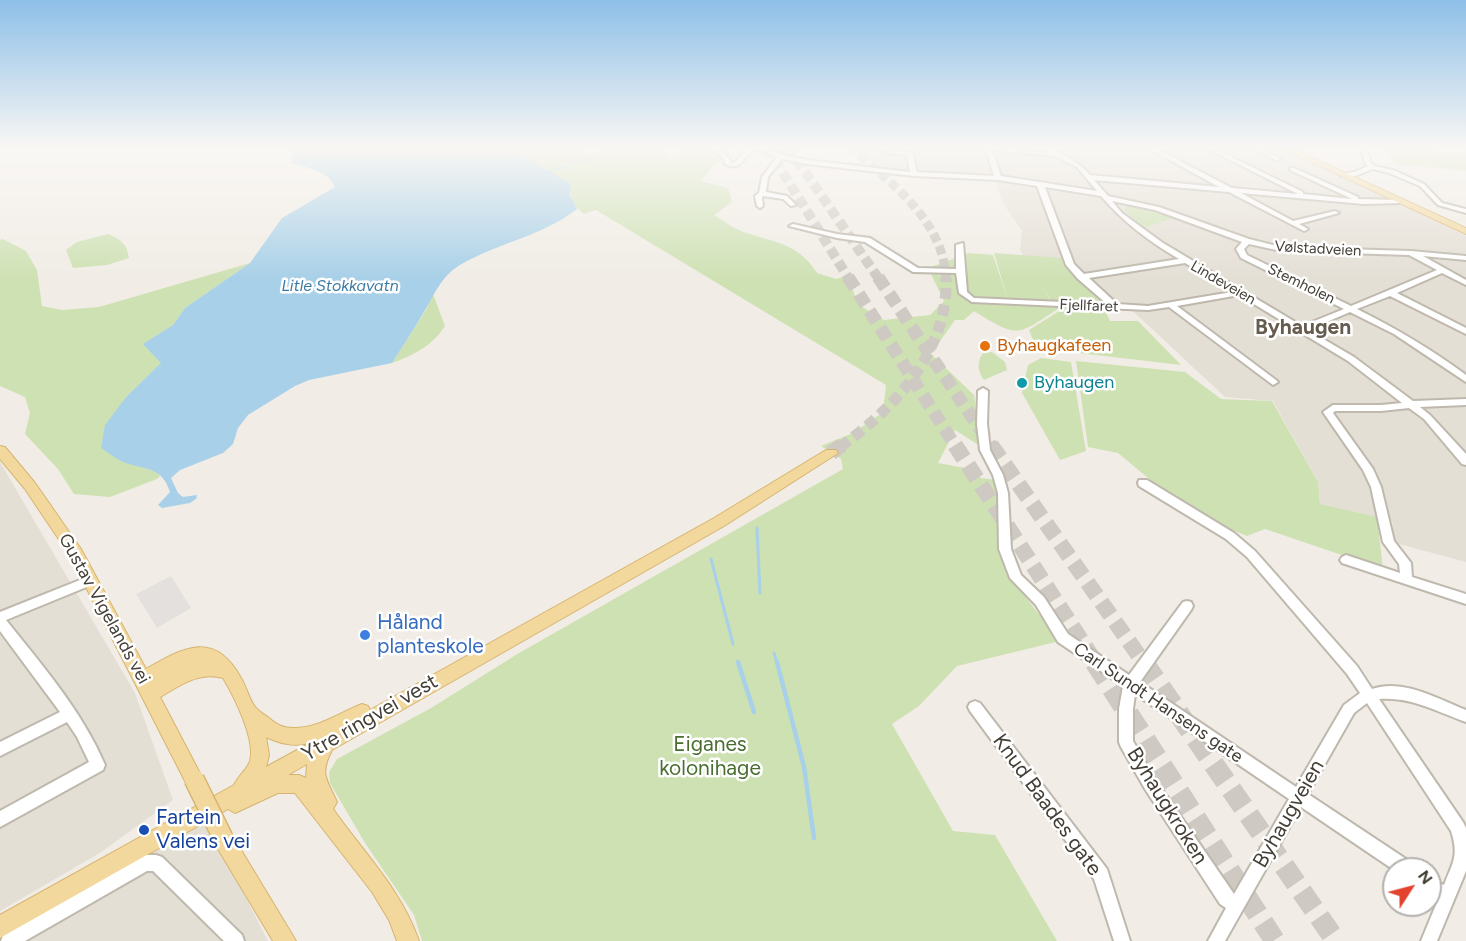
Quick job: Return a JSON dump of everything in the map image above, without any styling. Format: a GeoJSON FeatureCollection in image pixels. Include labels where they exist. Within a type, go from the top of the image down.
{"type":"FeatureCollection","features":[{"type":"Feature","properties":{"kind":"main road"},"geometry":{"type":"LineString","coordinates":[[1378,191],[1466,231]]}},
{"type":"Feature","properties":{"kind":"main road","name":"Gustav Vigelands vei"},"geometry":{"type":"LineString","coordinates":[[0,450],[30,486],[72,546],[147,686],[225,842],[285,941]]}},
{"type":"Feature","properties":{"kind":"main road","name":"Ytre ringvei vest"},"geometry":{"type":"LineString","coordinates":[[0,927],[746,506],[831,453]]}},
{"type":"Feature","properties":{"kind":"main road"},"geometry":{"type":"LineString","coordinates":[[147,686],[198,668],[226,671],[252,716],[260,756],[253,774],[240,791]]}},
{"type":"Feature","properties":{"kind":"main road"},"geometry":{"type":"LineString","coordinates":[[252,716],[272,731],[285,735],[309,735],[338,724],[426,677],[455,669]]}},
{"type":"Feature","properties":{"kind":"main road"},"geometry":{"type":"LineString","coordinates":[[325,744],[314,774],[317,788],[345,829],[367,870]]}},
{"type":"Feature","properties":{"kind":"main road"},"geometry":{"type":"LineString","coordinates":[[189,819],[222,809],[277,784],[299,784],[311,795],[367,870],[398,915],[407,938]]}},
{"type":"Feature","properties":{"kind":"street"},"geometry":{"type":"LineString","coordinates":[[760,206],[758,196],[763,191]]}},
{"type":"Feature","properties":{"kind":"street"},"geometry":{"type":"LineString","coordinates":[[1043,191],[1068,259],[1081,277],[1115,307]]}},
{"type":"Feature","properties":{"kind":"street","name":"Vølstadveien"},"geometry":{"type":"LineString","coordinates":[[1080,191],[1168,212],[1247,241],[1300,251],[1411,253],[1466,258]]}},
{"type":"Feature","properties":{"kind":"street","name":"Lindeveien"},"geometry":{"type":"LineString","coordinates":[[1100,191],[1139,230],[1184,261],[1351,359],[1435,425],[1466,461]]}},
{"type":"Feature","properties":{"kind":"street"},"geometry":{"type":"LineString","coordinates":[[1230,191],[1304,229]]}},
{"type":"Feature","properties":{"kind":"street"},"geometry":{"type":"LineString","coordinates":[[1246,191],[1364,202],[1401,201]]}},
{"type":"Feature","properties":{"kind":"street"},"geometry":{"type":"LineString","coordinates":[[1292,223],[1335,213],[1296,191]]}},
{"type":"Feature","properties":{"kind":"street"},"geometry":{"type":"LineString","coordinates":[[1340,191],[1364,202]]}},
{"type":"Feature","properties":{"kind":"street"},"geometry":{"type":"LineString","coordinates":[[1428,191],[1440,204],[1466,211]]}},
{"type":"Feature","properties":{"kind":"street"},"geometry":{"type":"LineString","coordinates":[[762,194],[785,197],[793,205]]}},
{"type":"Feature","properties":{"kind":"street"},"geometry":{"type":"LineString","coordinates":[[794,226],[867,240],[916,270],[960,271]]}},
{"type":"Feature","properties":{"kind":"street","name":"Stemholen"},"geometry":{"type":"LineString","coordinates":[[1247,241],[1240,249],[1244,256],[1416,343],[1466,379]]}},
{"type":"Feature","properties":{"kind":"street","name":"Fjellfaret"},"geometry":{"type":"LineString","coordinates":[[960,244],[963,293],[972,300],[1148,308],[1239,292]]}},
{"type":"Feature","properties":{"kind":"street"},"geometry":{"type":"LineString","coordinates":[[1411,253],[1466,283]]}},
{"type":"Feature","properties":{"kind":"street"},"geometry":{"type":"LineString","coordinates":[[1081,277],[1184,261]]}},
{"type":"Feature","properties":{"kind":"street"},"geometry":{"type":"LineString","coordinates":[[1303,329],[1442,271]]}},
{"type":"Feature","properties":{"kind":"street"},"geometry":{"type":"LineString","coordinates":[[1390,293],[1466,331]]}},
{"type":"Feature","properties":{"kind":"street"},"geometry":{"type":"LineString","coordinates":[[1171,305],[1273,382]]}},
{"type":"Feature","properties":{"kind":"street","name":"Carl Sundt Hansens gate"},"geometry":{"type":"LineString","coordinates":[[983,392],[982,424],[985,450],[1004,493],[1005,549],[1016,578],[1040,601],[1063,638],[1388,857]]}},
{"type":"Feature","properties":{"kind":"street"},"geometry":{"type":"LineString","coordinates":[[1406,580],[1405,563],[1389,542],[1376,487],[1368,469],[1328,412],[1333,408],[1374,408],[1466,402]]}},
{"type":"Feature","properties":{"kind":"street"},"geometry":{"type":"LineString","coordinates":[[1143,483],[1240,544],[1352,670],[1462,837],[1464,847],[1462,861],[1429,941]]}},
{"type":"Feature","properties":{"kind":"street"},"geometry":{"type":"LineString","coordinates":[[1346,560],[1466,599]]}},
{"type":"Feature","properties":{"kind":"street"},"geometry":{"type":"LineString","coordinates":[[0,819],[98,765],[82,732],[0,620],[90,581]]}},
{"type":"Feature","properties":{"kind":"street","name":"Byhaugkroken"},"geometry":{"type":"LineString","coordinates":[[1187,606],[1131,685],[1126,709],[1126,742],[1150,784],[1226,898],[1235,906]]}},
{"type":"Feature","properties":{"kind":"street"},"geometry":{"type":"LineString","coordinates":[[1368,693],[1383,690],[1397,691],[1466,716]]}},
{"type":"Feature","properties":{"kind":"street","name":"Byhaugveien"},"geometry":{"type":"LineString","coordinates":[[1216,941],[1349,709],[1368,693]]}},
{"type":"Feature","properties":{"kind":"street","name":"Knud Baades gate"},"geometry":{"type":"LineString","coordinates":[[975,707],[1101,875],[1122,941]]}},
{"type":"Feature","properties":{"kind":"street"},"geometry":{"type":"LineString","coordinates":[[0,749],[69,715]]}},
{"type":"Feature","properties":{"kind":"street"},"geometry":{"type":"LineString","coordinates":[[9,941],[145,863],[156,863],[236,941]]}},
{"type":"Feature","properties":{"kind":"street"},"geometry":{"type":"LineString","coordinates":[[1442,893],[1446,896]]}},
{"type":"Feature","properties":{"kind":"shaded area"},"geometry":{"type":"Polygon","coordinates":[[[999,191],[1070,191],[1091,194],[1149,207],[1258,244],[1292,249],[1257,241],[1167,209],[1084,191],[1372,191],[1466,236],[1466,255],[1409,251],[1466,258],[1466,562],[1395,543],[1392,521],[1320,504],[1318,482],[1273,401],[1225,397],[1123,302],[1050,301],[1020,250],[1022,231],[1002,202],[999,191]]]}},
{"type":"Feature","properties":{"kind":"shaded area"},"geometry":{"type":"Polygon","coordinates":[[[0,462],[135,693],[173,800],[100,853],[0,911],[0,462]]]}},
{"type":"Feature","properties":{"kind":"shaded area"},"geometry":{"type":"Polygon","coordinates":[[[171,576],[191,608],[157,628],[136,594],[171,576]]]}},
{"type":"Feature","properties":{"kind":"shaded area"},"geometry":{"type":"Polygon","coordinates":[[[205,818],[268,941],[0,941],[0,939],[205,818]]]}},
{"type":"Feature","properties":{"kind":"green space","name":"Eiganes kolonihage"},"geometry":{"type":"Polygon","coordinates":[[[571,191],[729,191],[732,202],[714,215],[738,230],[778,242],[795,250],[810,263],[817,273],[836,279],[847,276],[859,305],[884,320],[930,315],[944,301],[928,268],[969,253],[993,255],[1008,300],[994,253],[1062,258],[1106,303],[1052,301],[1042,285],[1051,302],[1020,302],[1061,307],[1035,324],[1018,330],[1010,330],[974,311],[964,320],[955,320],[931,354],[974,395],[980,446],[955,430],[938,463],[971,469],[981,478],[996,480],[999,542],[1023,594],[1060,641],[957,666],[919,706],[892,724],[953,831],[995,835],[1057,941],[422,941],[414,915],[365,843],[330,783],[329,772],[337,759],[431,708],[519,653],[843,469],[841,459],[821,446],[853,433],[883,412],[886,385],[596,210],[584,214],[577,208],[571,191]]]}},
{"type":"Feature","properties":{"kind":"green space"},"geometry":{"type":"Polygon","coordinates":[[[1131,205],[1177,217],[1144,228],[1124,210],[1131,205]]]}},
{"type":"Feature","properties":{"kind":"green space"},"geometry":{"type":"Polygon","coordinates":[[[108,234],[123,243],[129,258],[107,265],[73,268],[66,250],[77,242],[108,234]]]}},
{"type":"Feature","properties":{"kind":"green space"},"geometry":{"type":"Polygon","coordinates":[[[3,239],[26,251],[37,270],[42,306],[62,310],[99,307],[250,263],[185,308],[173,325],[144,344],[162,363],[127,396],[148,469],[158,472],[160,476],[157,479],[110,497],[74,494],[58,469],[25,434],[30,413],[25,397],[0,386],[0,240],[3,239]]]}},
{"type":"Feature","properties":{"kind":"green space"},"geometry":{"type":"Polygon","coordinates":[[[433,294],[445,326],[422,349],[392,363],[426,310],[433,294]]]}},
{"type":"Feature","properties":{"kind":"green space"},"geometry":{"type":"Polygon","coordinates":[[[1064,308],[1104,308],[1110,321],[1138,321],[1181,365],[1036,348],[1029,330],[1064,308]]]}},
{"type":"Feature","properties":{"kind":"green space"},"geometry":{"type":"Polygon","coordinates":[[[992,352],[1005,362],[1007,370],[984,380],[979,370],[979,360],[983,353],[992,352]]]}},
{"type":"Feature","properties":{"kind":"green space"},"geometry":{"type":"Polygon","coordinates":[[[1041,358],[1071,362],[1086,451],[1060,460],[1022,393],[1028,365],[1041,358]]]}},
{"type":"Feature","properties":{"kind":"green space"},"geometry":{"type":"Polygon","coordinates":[[[1076,361],[1185,372],[1221,399],[1272,401],[1318,482],[1320,504],[1377,517],[1383,569],[1265,529],[1247,536],[1190,513],[1118,453],[1088,447],[1076,361]]]}},
{"type":"Feature","properties":{"kind":"water","name":"Litle Stokkavatn"},"geometry":{"type":"Polygon","coordinates":[[[328,191],[570,191],[577,209],[550,226],[474,257],[453,269],[439,286],[392,363],[309,380],[248,415],[238,428],[233,444],[223,453],[180,470],[171,478],[178,493],[183,497],[197,495],[196,499],[190,503],[162,508],[158,505],[170,492],[163,478],[153,471],[123,462],[101,448],[105,425],[127,396],[161,363],[143,344],[173,325],[185,308],[250,263],[282,218],[328,191]]]}},
{"type":"Feature","properties":{"kind":"waterway"},"geometry":{"type":"LineString","coordinates":[[757,528],[760,593]]}},
{"type":"Feature","properties":{"kind":"waterway"},"geometry":{"type":"LineString","coordinates":[[711,559],[733,644]]}},
{"type":"Feature","properties":{"kind":"waterway"},"geometry":{"type":"LineString","coordinates":[[774,653],[777,663]]}},
{"type":"Feature","properties":{"kind":"waterway"},"geometry":{"type":"LineString","coordinates":[[738,662],[754,712]]}},
{"type":"Feature","properties":{"kind":"waterway"},"geometry":{"type":"LineString","coordinates":[[777,662],[804,767],[814,838]]}},
{"type":"Feature","properties":{"kind":"tunnel"},"geometry":{"type":"LineString","coordinates":[[794,191],[849,279]]}},
{"type":"Feature","properties":{"kind":"tunnel"},"geometry":{"type":"LineString","coordinates":[[818,191],[879,279]]}},
{"type":"Feature","properties":{"kind":"tunnel"},"geometry":{"type":"LineString","coordinates":[[900,191],[925,220],[936,238],[943,258],[946,279]]}},
{"type":"Feature","properties":{"kind":"tunnel"},"geometry":{"type":"LineString","coordinates":[[848,277],[956,447]]}},
{"type":"Feature","properties":{"kind":"tunnel"},"geometry":{"type":"LineString","coordinates":[[878,277],[992,447]]}},
{"type":"Feature","properties":{"kind":"tunnel"},"geometry":{"type":"LineString","coordinates":[[840,447],[881,414],[899,395],[929,352],[939,329],[945,304],[946,279]]}},
{"type":"Feature","properties":{"kind":"tunnel"},"geometry":{"type":"LineString","coordinates":[[831,453],[842,445]]}},
{"type":"Feature","properties":{"kind":"tunnel"},"geometry":{"type":"LineString","coordinates":[[955,445],[1096,663]]}},
{"type":"Feature","properties":{"kind":"tunnel"},"geometry":{"type":"LineString","coordinates":[[991,445],[1144,663]]}},
{"type":"Feature","properties":{"kind":"tunnel"},"geometry":{"type":"LineString","coordinates":[[1095,662],[1275,941]]}},
{"type":"Feature","properties":{"kind":"tunnel"},"geometry":{"type":"LineString","coordinates":[[1143,662],[1336,941]]}},
{"type":"Feature","properties":{"kind":"place","name":"Byhaugkafeen"},"geometry":{"type":"Point","coordinates":[985,346]}},
{"type":"Feature","properties":{"kind":"place","name":"Byhaugen"},"geometry":{"type":"Point","coordinates":[1022,383]}},
{"type":"Feature","properties":{"kind":"place","name":"Håland planteskole"},"geometry":{"type":"Point","coordinates":[365,635]}},
{"type":"Feature","properties":{"kind":"place","name":"Fartein Valens vei"},"geometry":{"type":"Point","coordinates":[144,830]}},
{"type":"Feature","properties":{"kind":"district","name":"Byhaugen"},"geometry":{"type":"Point","coordinates":[1303,328]}}]}
